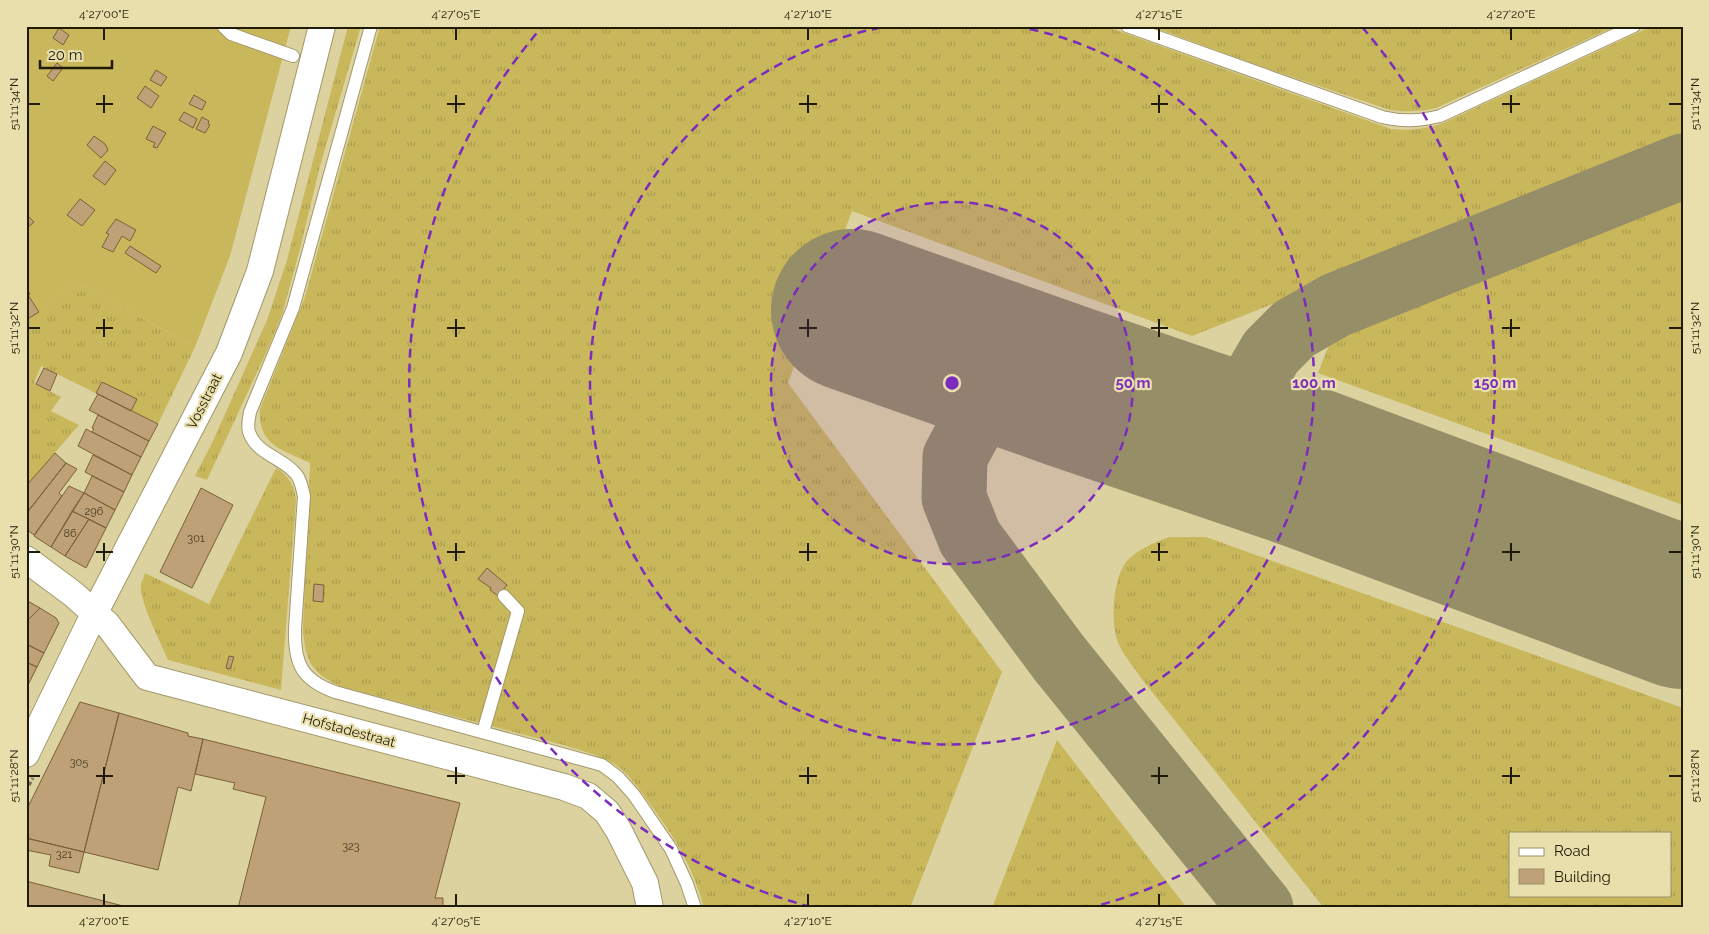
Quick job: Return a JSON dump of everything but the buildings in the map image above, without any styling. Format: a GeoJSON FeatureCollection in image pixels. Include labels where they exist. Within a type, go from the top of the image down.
{"type":"FeatureCollection","features":[{"type":"Feature","properties":{"kind":"street","name":"Vosstraat"},"geometry":{"type":"LineString","coordinates":[[26,754],[94,612],[229,353],[260,271],[322,26]]}},
{"type":"Feature","properties":{"kind":"street","name":"Hofstadestraat"},"geometry":{"type":"LineString","coordinates":[[26,559],[107,624],[147,677],[564,787],[588,796],[606,812],[619,831],[645,883],[650,908]]}},
{"type":"Feature","properties":{"kind":"lane"},"geometry":{"type":"LineString","coordinates":[[223,26],[231,34],[293,56]]}},
{"type":"Feature","properties":{"kind":"lane"},"geometry":{"type":"LineString","coordinates":[[371,26],[292,308],[250,412],[248,430],[256,445],[269,456],[288,466],[296,474],[304,496],[294,644],[296,658],[302,670],[311,681],[322,688],[602,765],[618,776],[671,849],[687,884],[695,908]]}},
{"type":"Feature","properties":{"kind":"lane"},"geometry":{"type":"LineString","coordinates":[[1127,26],[1382,117],[1410,121],[1440,116],[1634,26]]}},
{"type":"Feature","properties":{"kind":"lane"},"geometry":{"type":"LineString","coordinates":[[484,732],[518,611],[504,596]]}},
{"type":"Feature","properties":{"kind":"green space"},"geometry":{"type":"Polygon","coordinates":[[[26,26],[291,26],[230,256],[195,347],[76,282],[39,312],[28,295],[30,294],[26,288],[26,26]]]}},
{"type":"Feature","properties":{"kind":"green space"},"geometry":{"type":"Polygon","coordinates":[[[348,26],[361,26],[320,166],[282,315],[207,480],[195,476],[213,441],[267,320],[287,260],[348,26]]]}},
{"type":"Feature","properties":{"kind":"green space"},"geometry":{"type":"Polygon","coordinates":[[[380,26],[1105,26],[1391,129],[1404,130],[1441,124],[1652,26],[1683,26],[1683,141],[1192,336],[852,211],[788,383],[1002,672],[910,908],[704,908],[688,864],[674,838],[624,771],[608,760],[567,746],[342,687],[324,677],[308,658],[303,629],[310,463],[281,450],[268,439],[260,421],[260,409],[305,297],[380,26]]]}},
{"type":"Feature","properties":{"kind":"green space"},"geometry":{"type":"Polygon","coordinates":[[[1150,26],[1616,26],[1436,108],[1407,111],[1390,110],[1251,63],[1150,26]]]}},
{"type":"Feature","properties":{"kind":"green space"},"geometry":{"type":"Polygon","coordinates":[[[1683,193],[1683,505],[1318,373],[1335,336],[1351,324],[1683,193]]]}},
{"type":"Feature","properties":{"kind":"green space"},"geometry":{"type":"Polygon","coordinates":[[[76,282],[195,347],[158,424],[41,366],[34,383],[61,397],[51,411],[79,425],[26,486],[26,320],[76,282]]]}},
{"type":"Feature","properties":{"kind":"green space"},"geometry":{"type":"Polygon","coordinates":[[[276,468],[290,482],[296,501],[281,690],[168,660],[141,592],[141,584],[145,573],[209,604],[276,468]]]}},
{"type":"Feature","properties":{"kind":"green space"},"geometry":{"type":"Polygon","coordinates":[[[1169,537],[1206,537],[1683,708],[1683,902],[1676,908],[1324,908],[1141,678],[1119,645],[1114,626],[1115,591],[1118,580],[1126,562],[1135,553],[1169,537]]]}},
{"type":"Feature","properties":{"kind":"green space"},"geometry":{"type":"Polygon","coordinates":[[[1057,740],[1187,908],[992,908],[1057,740]]]}},
{"type":"Feature","properties":{"kind":"taxiway"},"geometry":{"type":"LineString","coordinates":[[1310,469],[1272,451],[1261,431],[1253,406],[1254,381],[1271,352],[1294,329],[1336,305],[1683,166]]}},
{"type":"Feature","properties":{"kind":"taxiway"},"geometry":{"type":"LineString","coordinates":[[1070,387],[1020,395],[987,411],[971,427],[955,457],[954,498],[970,538],[1059,658],[1261,908]]}},
{"type":"Feature","properties":{"kind":"runway"},"geometry":{"type":"LineString","coordinates":[[852,310],[1310,469],[1683,608]]}}]}
